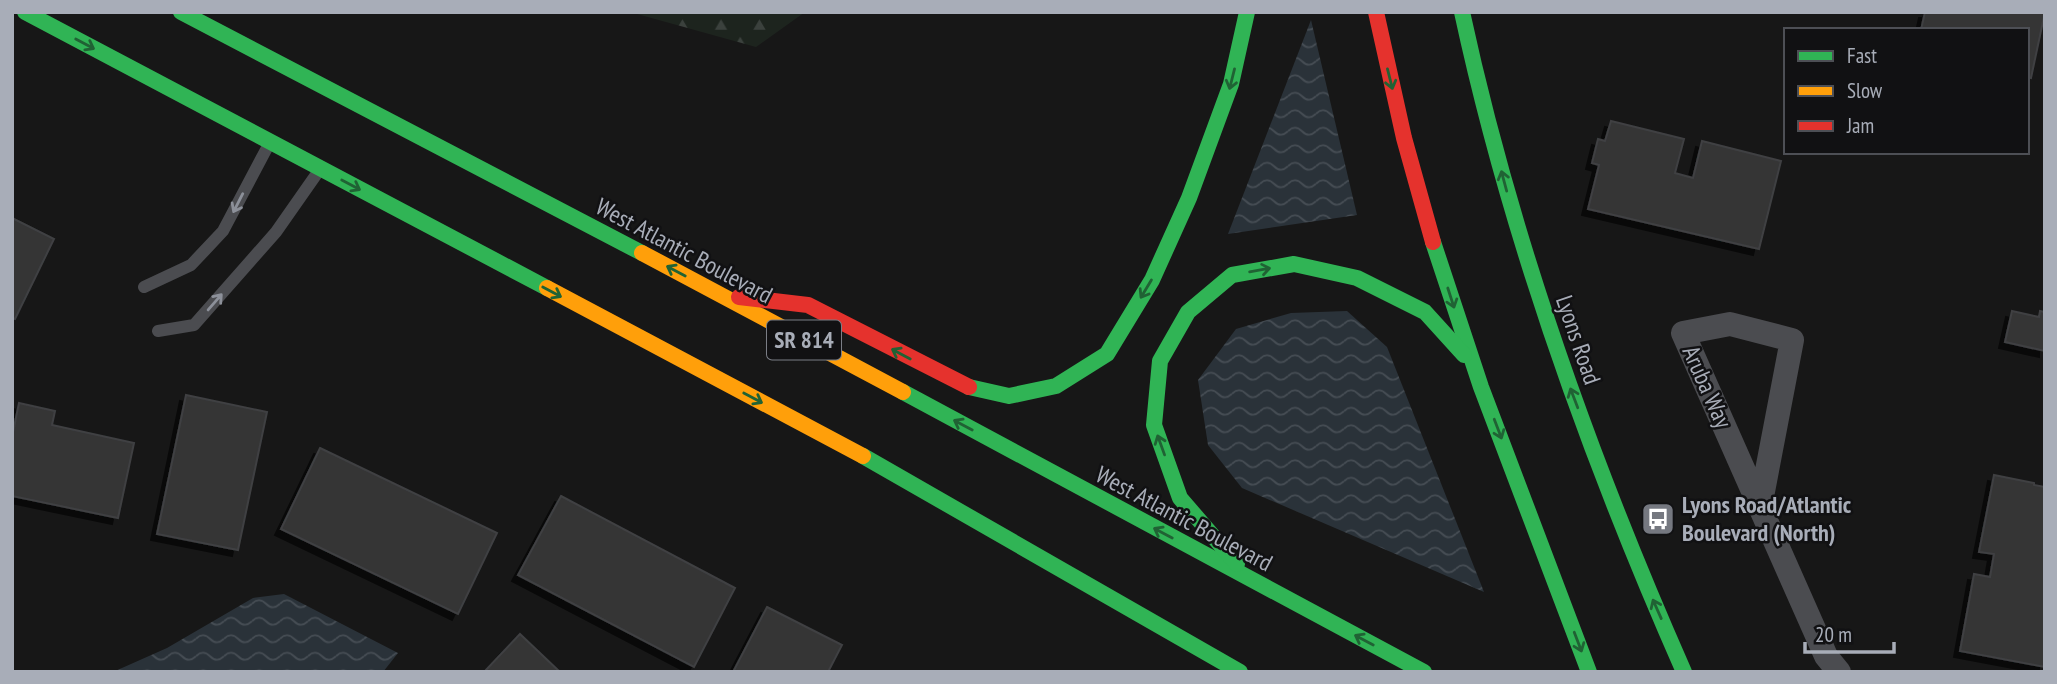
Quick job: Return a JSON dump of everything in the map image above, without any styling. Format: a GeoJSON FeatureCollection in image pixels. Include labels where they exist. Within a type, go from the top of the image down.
{"type":"FeatureCollection","features":[{"type":"Feature","properties":{"kind":"main road"},"geometry":{"type":"LineString","coordinates":[[25,12],[904,478],[1240,672]]}},
{"type":"Feature","properties":{"kind":"main road","name":"West Atlantic Boulevard"},"geometry":{"type":"LineString","coordinates":[[181,12],[720,294],[1424,672]]}},
{"type":"Feature","properties":{"kind":"main road"},"geometry":{"type":"LineString","coordinates":[[720,294],[808,305],[964,386],[1009,397],[1056,386],[1107,354],[1152,280],[1189,198],[1231,84],[1247,12]]}},
{"type":"Feature","properties":{"kind":"main road"},"geometry":{"type":"LineString","coordinates":[[1376,12],[1424,214],[1474,366],[1589,672]]}},
{"type":"Feature","properties":{"kind":"main road","name":"Lyons Road"},"geometry":{"type":"LineString","coordinates":[[1462,12],[1470,53],[1515,222],[1565,376],[1684,672]]}},
{"type":"Feature","properties":{"kind":"main road"},"geometry":{"type":"LineString","coordinates":[[1252,581],[1180,498],[1154,425],[1160,361],[1188,312],[1231,275],[1294,264],[1357,278],[1425,312],[1474,366]]}},
{"type":"Feature","properties":{"kind":"street","name":"Aruba Way"},"geometry":{"type":"LineString","coordinates":[[1760,507],[1792,340],[1730,324],[1683,333],[1738,457],[1760,507],[1826,656],[1839,672]]}},
{"type":"Feature","properties":{"kind":"lane"},"geometry":{"type":"LineString","coordinates":[[144,287],[191,265],[223,231],[269,142]]}},
{"type":"Feature","properties":{"kind":"lane"},"geometry":{"type":"LineString","coordinates":[[158,331],[194,326],[276,232],[320,169]]}},
{"type":"Feature","properties":{"kind":"green space"},"geometry":{"type":"Polygon","coordinates":[[[630,12],[805,12],[756,47],[630,12]]]}},
{"type":"Feature","properties":{"kind":"water"},"geometry":{"type":"Polygon","coordinates":[[[1311,20],[1357,215],[1228,234],[1311,20]]]}},
{"type":"Feature","properties":{"kind":"water"},"geometry":{"type":"Polygon","coordinates":[[[1347,311],[1387,347],[1484,592],[1242,488],[1208,445],[1198,380],[1236,329],[1291,313],[1347,311]]]}},
{"type":"Feature","properties":{"kind":"water"},"geometry":{"type":"Polygon","coordinates":[[[284,594],[398,653],[383,672],[113,672],[167,648],[253,598],[284,594]]]}},
{"type":"Feature","properties":{"kind":"building"},"geometry":{"type":"Polygon","coordinates":[[[1925,12],[2045,12],[2031,78],[2029,28],[1921,28],[1925,12]]]}},
{"type":"Feature","properties":{"kind":"building"},"geometry":{"type":"Polygon","coordinates":[[[1611,121],[1684,139],[1675,173],[1693,178],[1702,141],[1781,161],[1759,249],[1588,209],[1599,165],[1592,163],[1598,139],[1605,141],[1611,121]]]}},
{"type":"Feature","properties":{"kind":"building"},"geometry":{"type":"Polygon","coordinates":[[[12,218],[54,239],[15,319],[12,318],[12,218]]]}},
{"type":"Feature","properties":{"kind":"building"},"geometry":{"type":"Polygon","coordinates":[[[2012,311],[2039,317],[2040,311],[2045,312],[2045,351],[2005,342],[2012,311]]]}},
{"type":"Feature","properties":{"kind":"building"},"geometry":{"type":"Polygon","coordinates":[[[186,395],[267,412],[238,550],[157,534],[186,395]]]}},
{"type":"Feature","properties":{"kind":"building"},"geometry":{"type":"Polygon","coordinates":[[[19,403],[55,411],[52,425],[134,443],[118,518],[12,496],[12,437],[19,403]]]}},
{"type":"Feature","properties":{"kind":"building"},"geometry":{"type":"Polygon","coordinates":[[[320,448],[497,533],[458,614],[281,529],[320,448]]]}},
{"type":"Feature","properties":{"kind":"building"},"geometry":{"type":"Polygon","coordinates":[[[1994,475],[2045,487],[2045,667],[1960,651],[1974,574],[1990,577],[1994,554],[1979,552],[1994,475]]]}},
{"type":"Feature","properties":{"kind":"building"},"geometry":{"type":"Polygon","coordinates":[[[561,496],[735,588],[694,667],[518,575],[561,496]]]}},
{"type":"Feature","properties":{"kind":"building"},"geometry":{"type":"Polygon","coordinates":[[[767,607],[842,645],[828,672],[733,672],[767,607]]]}},
{"type":"Feature","properties":{"kind":"building"},"geometry":{"type":"Polygon","coordinates":[[[520,634],[560,672],[484,672],[520,634]]]}},
{"type":"Feature","properties":{"kind":"traffic: fast"},"geometry":{"type":"LineString","coordinates":[[25,12],[547,288]]}},
{"type":"Feature","properties":{"kind":"traffic: fast"},"geometry":{"type":"LineString","coordinates":[[181,12],[642,253]]}},
{"type":"Feature","properties":{"kind":"traffic: fast"},"geometry":{"type":"LineString","coordinates":[[969,387],[1009,396],[1056,386],[1107,354],[1152,280],[1189,198],[1231,84],[1247,12]]}},
{"type":"Feature","properties":{"kind":"traffic: fast"},"geometry":{"type":"LineString","coordinates":[[1462,12],[1504,181],[1556,347],[1617,511],[1684,672]]}},
{"type":"Feature","properties":{"kind":"traffic: fast"},"geometry":{"type":"LineString","coordinates":[[1433,242],[1481,387],[1589,672]]}},
{"type":"Feature","properties":{"kind":"traffic: fast"},"geometry":{"type":"LineString","coordinates":[[1237,564],[1180,498],[1154,425],[1160,361],[1188,312],[1232,275],[1294,264],[1357,278],[1425,312],[1464,355]]}},
{"type":"Feature","properties":{"kind":"traffic: fast"},"geometry":{"type":"LineString","coordinates":[[903,392],[1424,672]]}},
{"type":"Feature","properties":{"kind":"traffic: fast"},"geometry":{"type":"LineString","coordinates":[[863,456],[1240,672]]}},
{"type":"Feature","properties":{"kind":"traffic: slow"},"geometry":{"type":"LineString","coordinates":[[642,253],[903,392]]}},
{"type":"Feature","properties":{"kind":"traffic: slow"},"geometry":{"type":"LineString","coordinates":[[547,288],[863,456]]}},
{"type":"Feature","properties":{"kind":"traffic: jam"},"geometry":{"type":"LineString","coordinates":[[1376,12],[1404,138],[1433,242]]}},
{"type":"Feature","properties":{"kind":"traffic: jam"},"geometry":{"type":"LineString","coordinates":[[739,297],[808,305],[969,387]]}},
{"type":"Feature","properties":{"kind":"place","name":"Lyons Road/Atlantic Boulevard (North)"},"geometry":{"type":"Point","coordinates":[1658,519]}}]}
